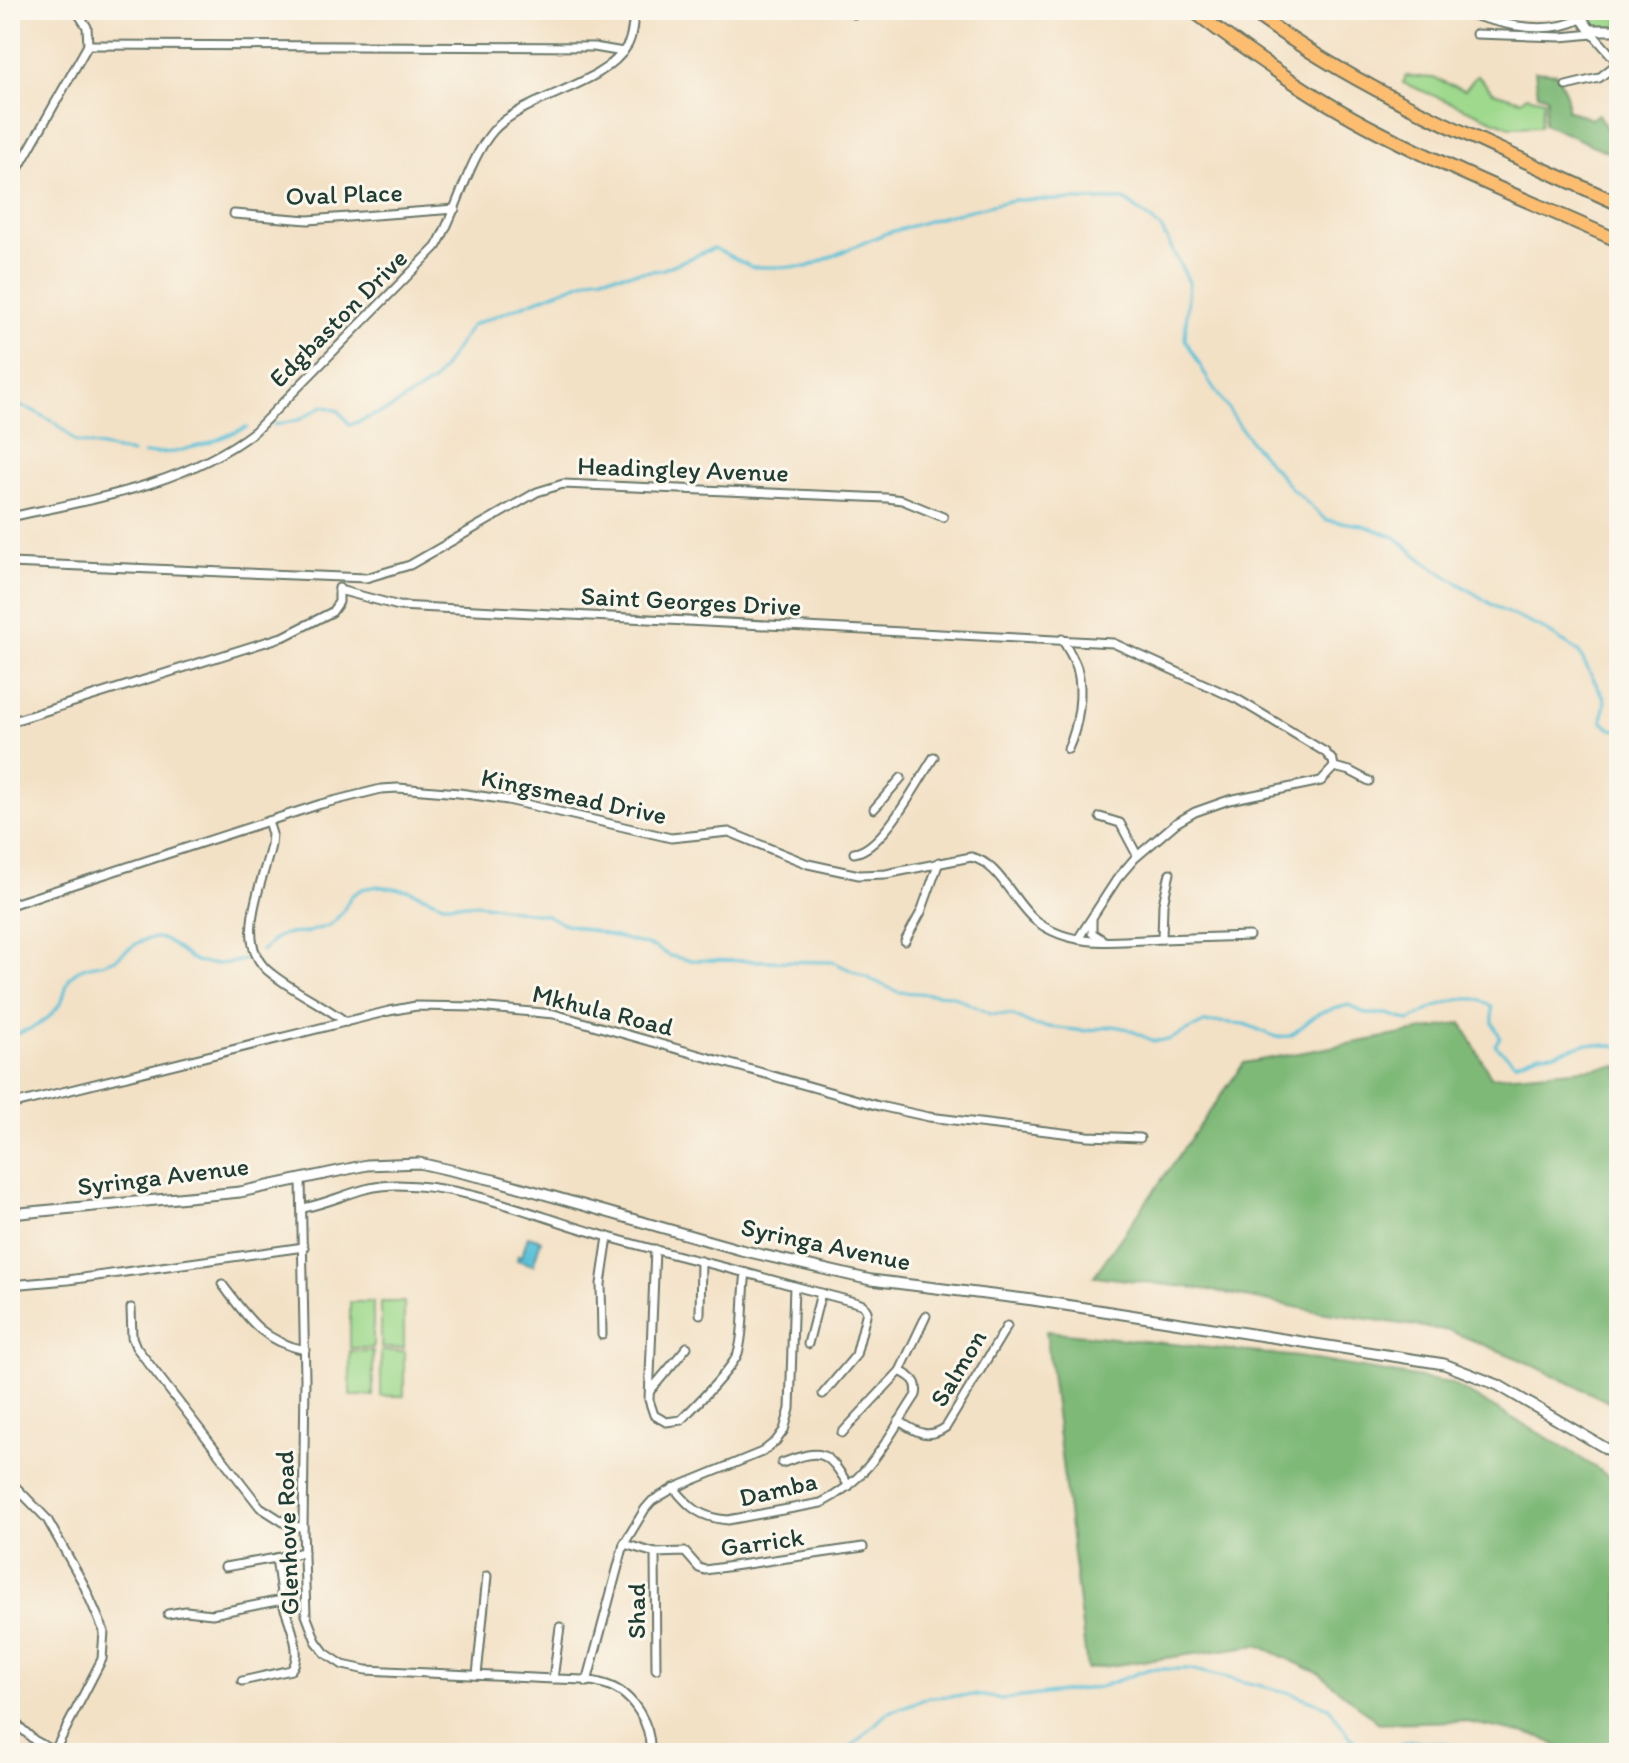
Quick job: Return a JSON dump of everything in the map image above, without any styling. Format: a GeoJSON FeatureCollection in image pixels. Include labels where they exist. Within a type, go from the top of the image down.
{"type":"FeatureCollection","features":[{"type":"Feature","properties":{"kind":"highway"},"geometry":{"type":"LineString","coordinates":[[1192,10],[1243,48],[1378,132],[1619,243]]}},
{"type":"Feature","properties":{"kind":"highway"},"geometry":{"type":"LineString","coordinates":[[1250,10],[1408,107],[1619,204]]}},
{"type":"Feature","properties":{"kind":"highway"},"geometry":{"type":"LineString","coordinates":[[1572,182],[1619,196]]}},
{"type":"Feature","properties":{"kind":"street"},"geometry":{"type":"LineString","coordinates":[[10,183],[88,45],[87,27],[76,10]]}},
{"type":"Feature","properties":{"kind":"street"},"geometry":{"type":"LineString","coordinates":[[88,45],[578,46],[609,47],[623,52],[631,37],[634,10]]}},
{"type":"Feature","properties":{"kind":"street"},"geometry":{"type":"LineString","coordinates":[[1456,10],[1524,26],[1558,27],[1578,14],[1619,64],[1599,78],[1566,86]]}},
{"type":"Feature","properties":{"kind":"street"},"geometry":{"type":"LineString","coordinates":[[1476,34],[1561,37],[1619,30]]}},
{"type":"Feature","properties":{"kind":"street","name":"Edgbaston Drive"},"geometry":{"type":"LineString","coordinates":[[10,517],[143,487],[238,445],[436,247],[483,145],[494,130],[521,110],[602,70],[623,52]]}},
{"type":"Feature","properties":{"kind":"street","name":"Oval Place"},"geometry":{"type":"LineString","coordinates":[[234,214],[308,220],[455,209]]}},
{"type":"Feature","properties":{"kind":"street","name":"Headingley Avenue"},"geometry":{"type":"LineString","coordinates":[[10,563],[337,578],[377,576],[403,568],[537,492],[563,484],[887,498],[902,500],[943,517]]}},
{"type":"Feature","properties":{"kind":"street"},"geometry":{"type":"LineString","coordinates":[[10,722],[285,636],[332,612],[339,602],[337,578]]}},
{"type":"Feature","properties":{"kind":"street","name":"Saint Georges Drive"},"geometry":{"type":"LineString","coordinates":[[339,590],[399,606],[1113,643],[1237,699],[1325,752],[1334,767],[1369,781]]}},
{"type":"Feature","properties":{"kind":"street"},"geometry":{"type":"LineString","coordinates":[[1062,639],[1077,668],[1078,679],[1078,720],[1068,749]]}},
{"type":"Feature","properties":{"kind":"street"},"geometry":{"type":"LineString","coordinates":[[854,853],[869,848],[884,831],[934,757]]}},
{"type":"Feature","properties":{"kind":"street"},"geometry":{"type":"LineString","coordinates":[[1078,939],[1117,879],[1137,855],[1176,823],[1195,812],[1229,800],[1321,781],[1334,767]]}},
{"type":"Feature","properties":{"kind":"street"},"geometry":{"type":"LineString","coordinates":[[874,809],[901,778]]}},
{"type":"Feature","properties":{"kind":"street","name":"Kingsmead Drive"},"geometry":{"type":"LineString","coordinates":[[10,905],[321,804],[381,789],[406,789],[508,800],[671,838],[729,832],[808,864],[859,875],[886,874],[962,857],[979,858],[989,865],[1021,908],[1038,923],[1078,939],[1107,941],[1249,936]]}},
{"type":"Feature","properties":{"kind":"street"},"geometry":{"type":"LineString","coordinates":[[1100,817],[1120,823],[1137,855]]}},
{"type":"Feature","properties":{"kind":"street"},"geometry":{"type":"LineString","coordinates":[[268,821],[271,845],[251,929],[255,952],[259,962],[271,974],[346,1022]]}},
{"type":"Feature","properties":{"kind":"street"},"geometry":{"type":"LineString","coordinates":[[905,941],[921,912],[939,862]]}},
{"type":"Feature","properties":{"kind":"street"},"geometry":{"type":"LineString","coordinates":[[1162,939],[1163,904],[1170,873]]}},
{"type":"Feature","properties":{"kind":"street"},"geometry":{"type":"LineString","coordinates":[[1057,932],[1074,931],[1092,917]]}},
{"type":"Feature","properties":{"kind":"street"},"geometry":{"type":"LineString","coordinates":[[1092,917],[1092,933],[1107,941]]}},
{"type":"Feature","properties":{"kind":"street","name":"Mkhula Road"},"geometry":{"type":"LineString","coordinates":[[10,1105],[416,1006],[477,1007],[544,1012],[868,1103],[929,1117],[1088,1136],[1140,1138]]}},
{"type":"Feature","properties":{"kind":"street","name":"Syringa Avenue"},"geometry":{"type":"LineString","coordinates":[[10,1214],[225,1193],[387,1162],[434,1165],[741,1250],[871,1280],[1033,1300],[1423,1360],[1498,1385],[1619,1456]]}},
{"type":"Feature","properties":{"kind":"street","name":"Glenhove Road"},"geometry":{"type":"LineString","coordinates":[[301,1180],[305,1350],[303,1528],[306,1615],[316,1641],[325,1653],[343,1665],[366,1670],[553,1679],[608,1685],[638,1709],[648,1735],[650,1753]]}},
{"type":"Feature","properties":{"kind":"street"},"geometry":{"type":"LineString","coordinates":[[303,1208],[327,1203],[362,1188],[421,1186],[485,1200],[608,1237],[863,1305],[867,1311],[856,1355],[823,1394]]}},
{"type":"Feature","properties":{"kind":"street"},"geometry":{"type":"LineString","coordinates":[[602,1335],[601,1284],[608,1237]]}},
{"type":"Feature","properties":{"kind":"street"},"geometry":{"type":"LineString","coordinates":[[10,1285],[68,1280],[304,1247]]}},
{"type":"Feature","properties":{"kind":"street"},"geometry":{"type":"LineString","coordinates":[[655,1249],[650,1406],[654,1415],[666,1422],[681,1420],[736,1358],[741,1338],[746,1273]]}},
{"type":"Feature","properties":{"kind":"street"},"geometry":{"type":"LineString","coordinates":[[700,1314],[701,1261]]}},
{"type":"Feature","properties":{"kind":"street"},"geometry":{"type":"LineString","coordinates":[[222,1284],[261,1332],[281,1344],[305,1350]]}},
{"type":"Feature","properties":{"kind":"street"},"geometry":{"type":"LineString","coordinates":[[587,1682],[624,1544],[645,1509],[674,1488],[762,1452],[784,1430],[790,1409],[794,1286]]}},
{"type":"Feature","properties":{"kind":"street"},"geometry":{"type":"LineString","coordinates":[[808,1344],[821,1293]]}},
{"type":"Feature","properties":{"kind":"street"},"geometry":{"type":"LineString","coordinates":[[131,1308],[132,1337],[148,1364],[260,1507],[285,1523],[303,1528]]}},
{"type":"Feature","properties":{"kind":"street"},"geometry":{"type":"LineString","coordinates":[[842,1433],[900,1371],[926,1316]]}},
{"type":"Feature","properties":{"kind":"street","name":"Salmon"},"geometry":{"type":"LineString","coordinates":[[899,1421],[919,1433],[934,1435],[941,1431],[1007,1326]]}},
{"type":"Feature","properties":{"kind":"street"},"geometry":{"type":"LineString","coordinates":[[650,1391],[687,1347]]}},
{"type":"Feature","properties":{"kind":"street","name":"Damba"},"geometry":{"type":"LineString","coordinates":[[674,1488],[699,1515],[712,1519],[728,1520],[821,1503],[866,1472],[916,1395],[918,1387],[912,1378],[900,1371]]}},
{"type":"Feature","properties":{"kind":"street"},"geometry":{"type":"LineString","coordinates":[[782,1463],[810,1453],[820,1453],[833,1461],[849,1486]]}},
{"type":"Feature","properties":{"kind":"street"},"geometry":{"type":"LineString","coordinates":[[10,1481],[53,1528],[83,1583],[104,1631],[102,1659],[56,1752],[34,1740],[10,1718]]}},
{"type":"Feature","properties":{"kind":"street","name":"Garrick"},"geometry":{"type":"LineString","coordinates":[[624,1544],[655,1553],[685,1552],[699,1568],[705,1570],[863,1547]]}},
{"type":"Feature","properties":{"kind":"street"},"geometry":{"type":"LineString","coordinates":[[225,1567],[304,1552]]}},
{"type":"Feature","properties":{"kind":"street","name":"Shad"},"geometry":{"type":"LineString","coordinates":[[655,1553],[656,1669]]}},
{"type":"Feature","properties":{"kind":"street"},"geometry":{"type":"LineString","coordinates":[[242,1681],[291,1670],[296,1666],[297,1654],[282,1600],[276,1558]]}},
{"type":"Feature","properties":{"kind":"street"},"geometry":{"type":"LineString","coordinates":[[477,1675],[487,1576]]}},
{"type":"Feature","properties":{"kind":"street"},"geometry":{"type":"LineString","coordinates":[[168,1614],[186,1611],[212,1614],[282,1600]]}},
{"type":"Feature","properties":{"kind":"street"},"geometry":{"type":"LineString","coordinates":[[553,1679],[560,1627]]}},
{"type":"Feature","properties":{"kind":"green space"},"geometry":{"type":"Polygon","coordinates":[[[1578,10],[1619,10],[1619,28],[1590,29],[1578,10]]]}},
{"type":"Feature","properties":{"kind":"green space"},"geometry":{"type":"Polygon","coordinates":[[[1535,71],[1557,73],[1567,97],[1567,110],[1591,119],[1598,114],[1619,150],[1619,157],[1544,124],[1547,97],[1538,94],[1535,71]]]}},
{"type":"Feature","properties":{"kind":"green space"},"geometry":{"type":"Polygon","coordinates":[[[1477,75],[1493,92],[1521,100],[1527,96],[1544,100],[1540,126],[1510,127],[1403,83],[1406,76],[1433,78],[1465,90],[1477,75]]]}},
{"type":"Feature","properties":{"kind":"green space"},"geometry":{"type":"Polygon","coordinates":[[[1462,1023],[1491,1077],[1619,1066],[1619,1407],[1524,1361],[1450,1331],[1320,1312],[1210,1290],[1094,1276],[1244,1063],[1462,1023]]]}},
{"type":"Feature","properties":{"kind":"green space"},"geometry":{"type":"Polygon","coordinates":[[[350,1302],[373,1302],[373,1348],[350,1348],[350,1302]]]}},
{"type":"Feature","properties":{"kind":"green space"},"geometry":{"type":"Polygon","coordinates":[[[381,1302],[404,1302],[404,1348],[381,1348],[381,1302]]]}},
{"type":"Feature","properties":{"kind":"green space"},"geometry":{"type":"Polygon","coordinates":[[[1046,1331],[1298,1357],[1450,1383],[1562,1446],[1619,1483],[1619,1753],[1569,1753],[1541,1737],[1462,1721],[1379,1723],[1320,1674],[1258,1645],[1087,1669],[1046,1331]]]}},
{"type":"Feature","properties":{"kind":"green space"},"geometry":{"type":"Polygon","coordinates":[[[350,1351],[373,1351],[373,1396],[350,1396],[350,1351]]]}},
{"type":"Feature","properties":{"kind":"green space"},"geometry":{"type":"Polygon","coordinates":[[[381,1351],[404,1351],[404,1396],[381,1396],[381,1351]]]}},
{"type":"Feature","properties":{"kind":"water"},"geometry":{"type":"Polygon","coordinates":[[[528,1236],[541,1240],[533,1265],[517,1260],[518,1255],[522,1256],[528,1236]]]}},
{"type":"Feature","properties":{"kind":"waterway"},"geometry":{"type":"LineString","coordinates":[[274,425],[299,420],[323,406],[339,411],[350,425],[390,409],[434,381],[472,325],[596,277],[661,270],[714,248],[752,267],[807,267],[884,234],[1013,200],[1125,200],[1161,228],[1189,282],[1185,339],[1209,381],[1250,441],[1292,489],[1326,520],[1362,525],[1395,537],[1428,564],[1499,609],[1541,628],[1578,651],[1605,700],[1602,721],[1611,729],[1619,730]]}},
{"type":"Feature","properties":{"kind":"waterway"},"geometry":{"type":"LineString","coordinates":[[10,402],[57,424],[76,442],[132,453]]}},
{"type":"Feature","properties":{"kind":"waterway"},"geometry":{"type":"LineString","coordinates":[[143,454],[175,452],[209,443],[247,427]]}},
{"type":"Feature","properties":{"kind":"waterway"},"geometry":{"type":"LineString","coordinates":[[262,951],[284,934],[305,933],[330,925],[342,913],[351,896],[362,889],[378,886],[409,890],[443,904],[479,904],[546,915],[562,923],[654,947],[670,956],[689,960],[833,962],[898,992],[951,995],[990,1014],[1012,1015],[1032,1025],[1085,1031],[1114,1026],[1153,1041],[1168,1040],[1204,1023],[1218,1022],[1245,1024],[1276,1037],[1290,1036],[1319,1013],[1349,1005],[1366,1014],[1387,1014],[1410,1021],[1439,1006],[1473,999],[1492,1007],[1493,1023],[1500,1037],[1495,1045],[1515,1063],[1585,1044],[1619,1046]]}},
{"type":"Feature","properties":{"kind":"waterway"},"geometry":{"type":"LineString","coordinates":[[10,1036],[34,1027],[53,1013],[63,998],[67,983],[77,971],[111,961],[151,938],[165,940],[201,963],[221,964],[245,959]]}},
{"type":"Feature","properties":{"kind":"waterway"},"geometry":{"type":"LineString","coordinates":[[845,1753],[887,1713],[930,1697],[977,1695],[1015,1698],[1100,1687],[1149,1669],[1190,1669],[1291,1693],[1329,1707],[1359,1746],[1378,1751],[1411,1741],[1447,1743],[1496,1753]]}}]}
